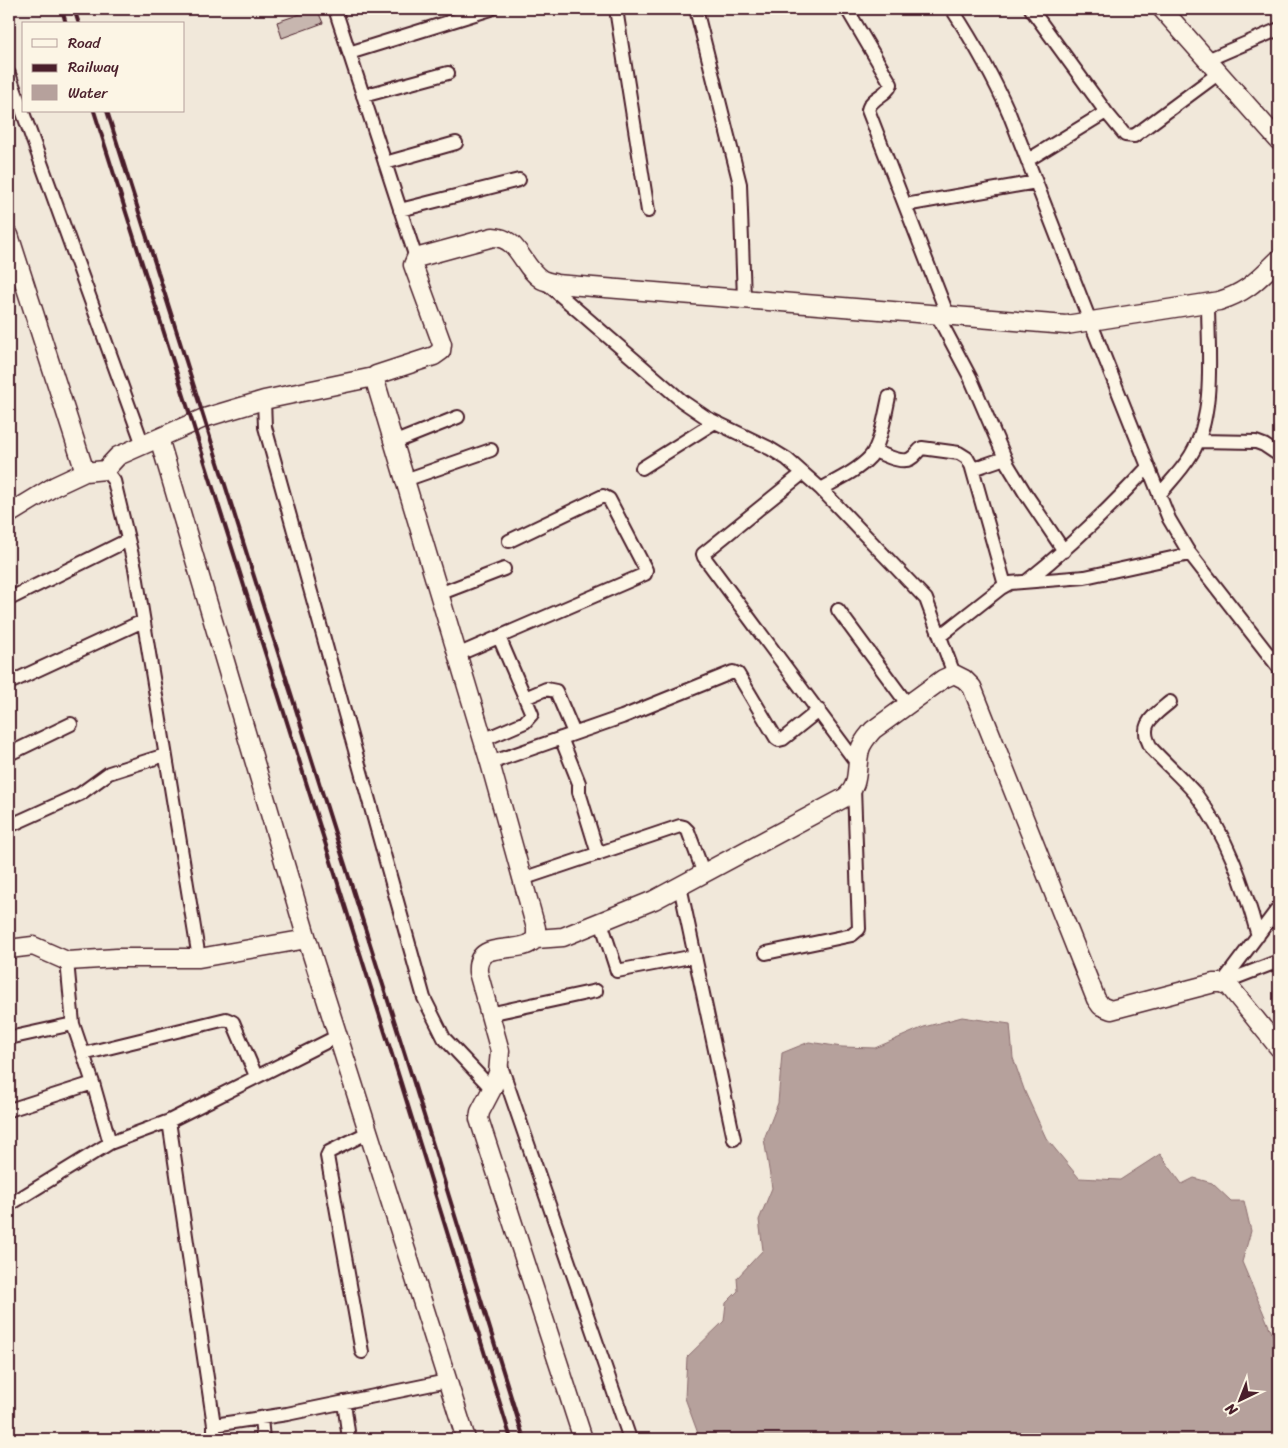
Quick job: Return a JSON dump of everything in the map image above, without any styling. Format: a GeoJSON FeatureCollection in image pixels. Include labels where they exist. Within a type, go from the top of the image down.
{"type":"FeatureCollection","features":[{"type":"Feature","properties":{"kind":"main road"},"geometry":{"type":"LineString","coordinates":[[1162,9],[1279,141]]}},
{"type":"Feature","properties":{"kind":"main road"},"geometry":{"type":"LineString","coordinates":[[9,235],[85,472]]}},
{"type":"Feature","properties":{"kind":"main road"},"geometry":{"type":"LineString","coordinates":[[9,514],[55,486],[85,472],[105,470],[118,456],[204,418],[264,400],[374,378],[376,375],[434,356],[441,351],[442,344],[414,265],[416,258],[493,237],[502,237],[512,242],[534,273],[543,280],[556,284],[1066,325],[1208,303],[1234,296],[1247,290],[1279,260]]}},
{"type":"Feature","properties":{"kind":"main road"},"geometry":{"type":"LineString","coordinates":[[374,378],[490,763],[536,928],[536,939]]}},
{"type":"Feature","properties":{"kind":"main road"},"geometry":{"type":"LineString","coordinates":[[152,441],[307,939],[466,1439]]}},
{"type":"Feature","properties":{"kind":"main road"},"geometry":{"type":"LineString","coordinates":[[584,1439],[479,1119],[480,1112],[492,1089],[500,1064],[500,1050],[478,972],[477,963],[480,956],[487,952],[525,946],[536,939],[563,937],[654,900],[844,798],[854,788],[860,752],[867,736],[942,679],[954,674],[964,679],[972,688],[1096,999],[1101,1006],[1111,1010],[1214,983],[1222,983],[1229,986],[1278,1043]]}},
{"type":"Feature","properties":{"kind":"main road"},"geometry":{"type":"LineString","coordinates":[[9,949],[33,946],[67,961],[117,958],[199,958],[307,939]]}},
{"type":"Feature","properties":{"kind":"street"},"geometry":{"type":"LineString","coordinates":[[349,53],[491,9]]}},
{"type":"Feature","properties":{"kind":"street"},"geometry":{"type":"LineString","coordinates":[[616,9],[648,211]]}},
{"type":"Feature","properties":{"kind":"street"},"geometry":{"type":"LineString","coordinates":[[696,9],[740,184],[744,299]]}},
{"type":"Feature","properties":{"kind":"street"},"geometry":{"type":"LineString","coordinates":[[847,9],[892,84],[890,89],[871,102],[868,110],[905,205],[942,315],[1005,458],[1025,493],[1064,551]]}},
{"type":"Feature","properties":{"kind":"street"},"geometry":{"type":"LineString","coordinates":[[952,9],[995,80],[1159,495],[1174,528],[1190,554],[1279,668]]}},
{"type":"Feature","properties":{"kind":"street"},"geometry":{"type":"LineString","coordinates":[[1032,9],[1106,112],[1125,135],[1134,136],[1219,73]]}},
{"type":"Feature","properties":{"kind":"street"},"geometry":{"type":"LineString","coordinates":[[340,10],[349,53],[416,258]]}},
{"type":"Feature","properties":{"kind":"street"},"geometry":{"type":"LineString","coordinates":[[1207,60],[1279,29]]}},
{"type":"Feature","properties":{"kind":"street"},"geometry":{"type":"LineString","coordinates":[[363,96],[448,73]]}},
{"type":"Feature","properties":{"kind":"street"},"geometry":{"type":"LineString","coordinates":[[9,74],[22,107]]}},
{"type":"Feature","properties":{"kind":"street"},"geometry":{"type":"LineString","coordinates":[[24,112],[152,441]]}},
{"type":"Feature","properties":{"kind":"street"},"geometry":{"type":"LineString","coordinates":[[1028,160],[1106,112]]}},
{"type":"Feature","properties":{"kind":"street"},"geometry":{"type":"LineString","coordinates":[[385,163],[456,143]]}},
{"type":"Feature","properties":{"kind":"street"},"geometry":{"type":"LineString","coordinates":[[400,210],[520,180]]}},
{"type":"Feature","properties":{"kind":"street"},"geometry":{"type":"LineString","coordinates":[[905,205],[1036,182]]}},
{"type":"Feature","properties":{"kind":"street"},"geometry":{"type":"LineString","coordinates":[[543,280],[670,392],[696,412],[769,448],[787,459],[821,490],[920,591],[930,607],[954,674]]}},
{"type":"Feature","properties":{"kind":"street"},"geometry":{"type":"LineString","coordinates":[[1159,495],[1192,454],[1198,441],[1206,409],[1208,390],[1208,303]]}},
{"type":"Feature","properties":{"kind":"street"},"geometry":{"type":"LineString","coordinates":[[821,490],[870,457],[878,442],[889,397]]}},
{"type":"Feature","properties":{"kind":"street"},"geometry":{"type":"LineString","coordinates":[[264,400],[265,427],[424,998],[444,1038],[492,1089]]}},
{"type":"Feature","properties":{"kind":"street"},"geometry":{"type":"LineString","coordinates":[[393,443],[458,417]]}},
{"type":"Feature","properties":{"kind":"street"},"geometry":{"type":"LineString","coordinates":[[642,468],[715,422]]}},
{"type":"Feature","properties":{"kind":"street"},"geometry":{"type":"LineString","coordinates":[[1198,441],[1256,442],[1279,455]]}},
{"type":"Feature","properties":{"kind":"street"},"geometry":{"type":"LineString","coordinates":[[874,451],[904,461],[911,459],[922,448],[959,452],[967,458],[972,468],[1005,585]]}},
{"type":"Feature","properties":{"kind":"street"},"geometry":{"type":"LineString","coordinates":[[404,480],[491,450]]}},
{"type":"Feature","properties":{"kind":"street"},"geometry":{"type":"LineString","coordinates":[[972,468],[1005,458]]}},
{"type":"Feature","properties":{"kind":"street"},"geometry":{"type":"LineString","coordinates":[[1027,581],[1064,551],[1148,467]]}},
{"type":"Feature","properties":{"kind":"street"},"geometry":{"type":"LineString","coordinates":[[105,470],[114,481],[135,568],[199,958]]}},
{"type":"Feature","properties":{"kind":"street"},"geometry":{"type":"LineString","coordinates":[[803,473],[703,554],[859,766]]}},
{"type":"Feature","properties":{"kind":"street"},"geometry":{"type":"LineString","coordinates":[[457,655],[642,576],[646,570],[606,496],[509,542]]}},
{"type":"Feature","properties":{"kind":"street"},"geometry":{"type":"LineString","coordinates":[[9,599],[128,540]]}},
{"type":"Feature","properties":{"kind":"street"},"geometry":{"type":"LineString","coordinates":[[940,636],[1005,585],[1019,581],[1085,577],[1190,554]]}},
{"type":"Feature","properties":{"kind":"street"},"geometry":{"type":"LineString","coordinates":[[439,594],[504,569]]}},
{"type":"Feature","properties":{"kind":"street"},"geometry":{"type":"LineString","coordinates":[[838,610],[908,705]]}},
{"type":"Feature","properties":{"kind":"street"},"geometry":{"type":"LineString","coordinates":[[9,683],[143,621]]}},
{"type":"Feature","properties":{"kind":"street"},"geometry":{"type":"LineString","coordinates":[[483,740],[525,722],[532,714],[499,637]]}},
{"type":"Feature","properties":{"kind":"street"},"geometry":{"type":"LineString","coordinates":[[490,763],[622,717],[736,672],[779,740],[783,739],[819,710]]}},
{"type":"Feature","properties":{"kind":"street"},"geometry":{"type":"LineString","coordinates":[[525,698],[546,688],[556,691],[574,733]]}},
{"type":"Feature","properties":{"kind":"street"},"geometry":{"type":"LineString","coordinates":[[1170,702],[1147,724],[1145,733],[1147,741],[1152,750],[1194,792],[1215,825],[1237,868],[1258,936]]}},
{"type":"Feature","properties":{"kind":"street"},"geometry":{"type":"LineString","coordinates":[[9,754],[72,724]]}},
{"type":"Feature","properties":{"kind":"street"},"geometry":{"type":"LineString","coordinates":[[561,738],[579,783],[579,792],[598,854]]}},
{"type":"Feature","properties":{"kind":"street"},"geometry":{"type":"LineString","coordinates":[[9,826],[74,797],[109,773],[165,755]]}},
{"type":"Feature","properties":{"kind":"street"},"geometry":{"type":"LineString","coordinates":[[766,953],[852,935],[860,929],[854,788]]}},
{"type":"Feature","properties":{"kind":"street"},"geometry":{"type":"LineString","coordinates":[[522,879],[682,826],[688,831],[704,874]]}},
{"type":"Feature","properties":{"kind":"street"},"geometry":{"type":"LineString","coordinates":[[680,886],[734,1139]]}},
{"type":"Feature","properties":{"kind":"street"},"geometry":{"type":"LineString","coordinates":[[1222,983],[1279,907]]}},
{"type":"Feature","properties":{"kind":"street"},"geometry":{"type":"LineString","coordinates":[[601,922],[617,971],[695,956]]}},
{"type":"Feature","properties":{"kind":"street"},"geometry":{"type":"LineString","coordinates":[[67,961],[73,1024],[93,1083],[110,1143]]}},
{"type":"Feature","properties":{"kind":"street"},"geometry":{"type":"LineString","coordinates":[[1222,983],[1279,961]]}},
{"type":"Feature","properties":{"kind":"street"},"geometry":{"type":"LineString","coordinates":[[489,1014],[596,991]]}},
{"type":"Feature","properties":{"kind":"street"},"geometry":{"type":"LineString","coordinates":[[83,1054],[226,1018],[233,1022],[256,1076]]}},
{"type":"Feature","properties":{"kind":"street"},"geometry":{"type":"LineString","coordinates":[[9,1038],[73,1024]]}},
{"type":"Feature","properties":{"kind":"street"},"geometry":{"type":"LineString","coordinates":[[9,1205],[110,1143],[169,1121],[338,1036]]}},
{"type":"Feature","properties":{"kind":"street"},"geometry":{"type":"LineString","coordinates":[[500,1064],[630,1439]]}},
{"type":"Feature","properties":{"kind":"street"},"geometry":{"type":"LineString","coordinates":[[9,1110],[93,1083]]}},
{"type":"Feature","properties":{"kind":"street"},"geometry":{"type":"LineString","coordinates":[[169,1121],[214,1425],[214,1439]]}},
{"type":"Feature","properties":{"kind":"street"},"geometry":{"type":"LineString","coordinates":[[362,1352],[327,1156],[330,1151],[369,1132]]}},
{"type":"Feature","properties":{"kind":"street"},"geometry":{"type":"LineString","coordinates":[[214,1425],[261,1418],[448,1381]]}},
{"type":"Feature","properties":{"kind":"street"},"geometry":{"type":"LineString","coordinates":[[344,1402],[349,1439]]}},
{"type":"Feature","properties":{"kind":"street"},"geometry":{"type":"LineString","coordinates":[[261,1418],[263,1439]]}},
{"type":"Feature","properties":{"kind":"water"},"geometry":{"type":"Polygon","coordinates":[[[962,1017],[1010,1024],[1013,1058],[1025,1092],[1046,1138],[1079,1178],[1120,1180],[1160,1154],[1182,1184],[1194,1178],[1212,1183],[1231,1201],[1244,1201],[1251,1231],[1242,1262],[1279,1350],[1279,1439],[700,1439],[685,1398],[687,1357],[724,1321],[726,1303],[738,1291],[737,1278],[763,1250],[759,1220],[772,1188],[764,1139],[778,1103],[782,1053],[809,1042],[842,1047],[875,1048],[924,1027],[962,1017]]]}},
{"type":"Feature","properties":{"kind":"building"},"geometry":{"type":"Polygon","coordinates":[[[317,9],[323,23],[282,38],[277,22],[317,9]]]}},
{"type":"Feature","properties":{"kind":"railway"},"geometry":{"type":"LineString","coordinates":[[62,9],[65,22]]}},
{"type":"Feature","properties":{"kind":"railway"},"geometry":{"type":"LineString","coordinates":[[74,9],[78,22]]}},
{"type":"Feature","properties":{"kind":"railway"},"geometry":{"type":"LineString","coordinates":[[94,112],[401,1083],[511,1439]]}},
{"type":"Feature","properties":{"kind":"railway"},"geometry":{"type":"LineString","coordinates":[[107,112],[413,1080],[524,1439]]}}]}
